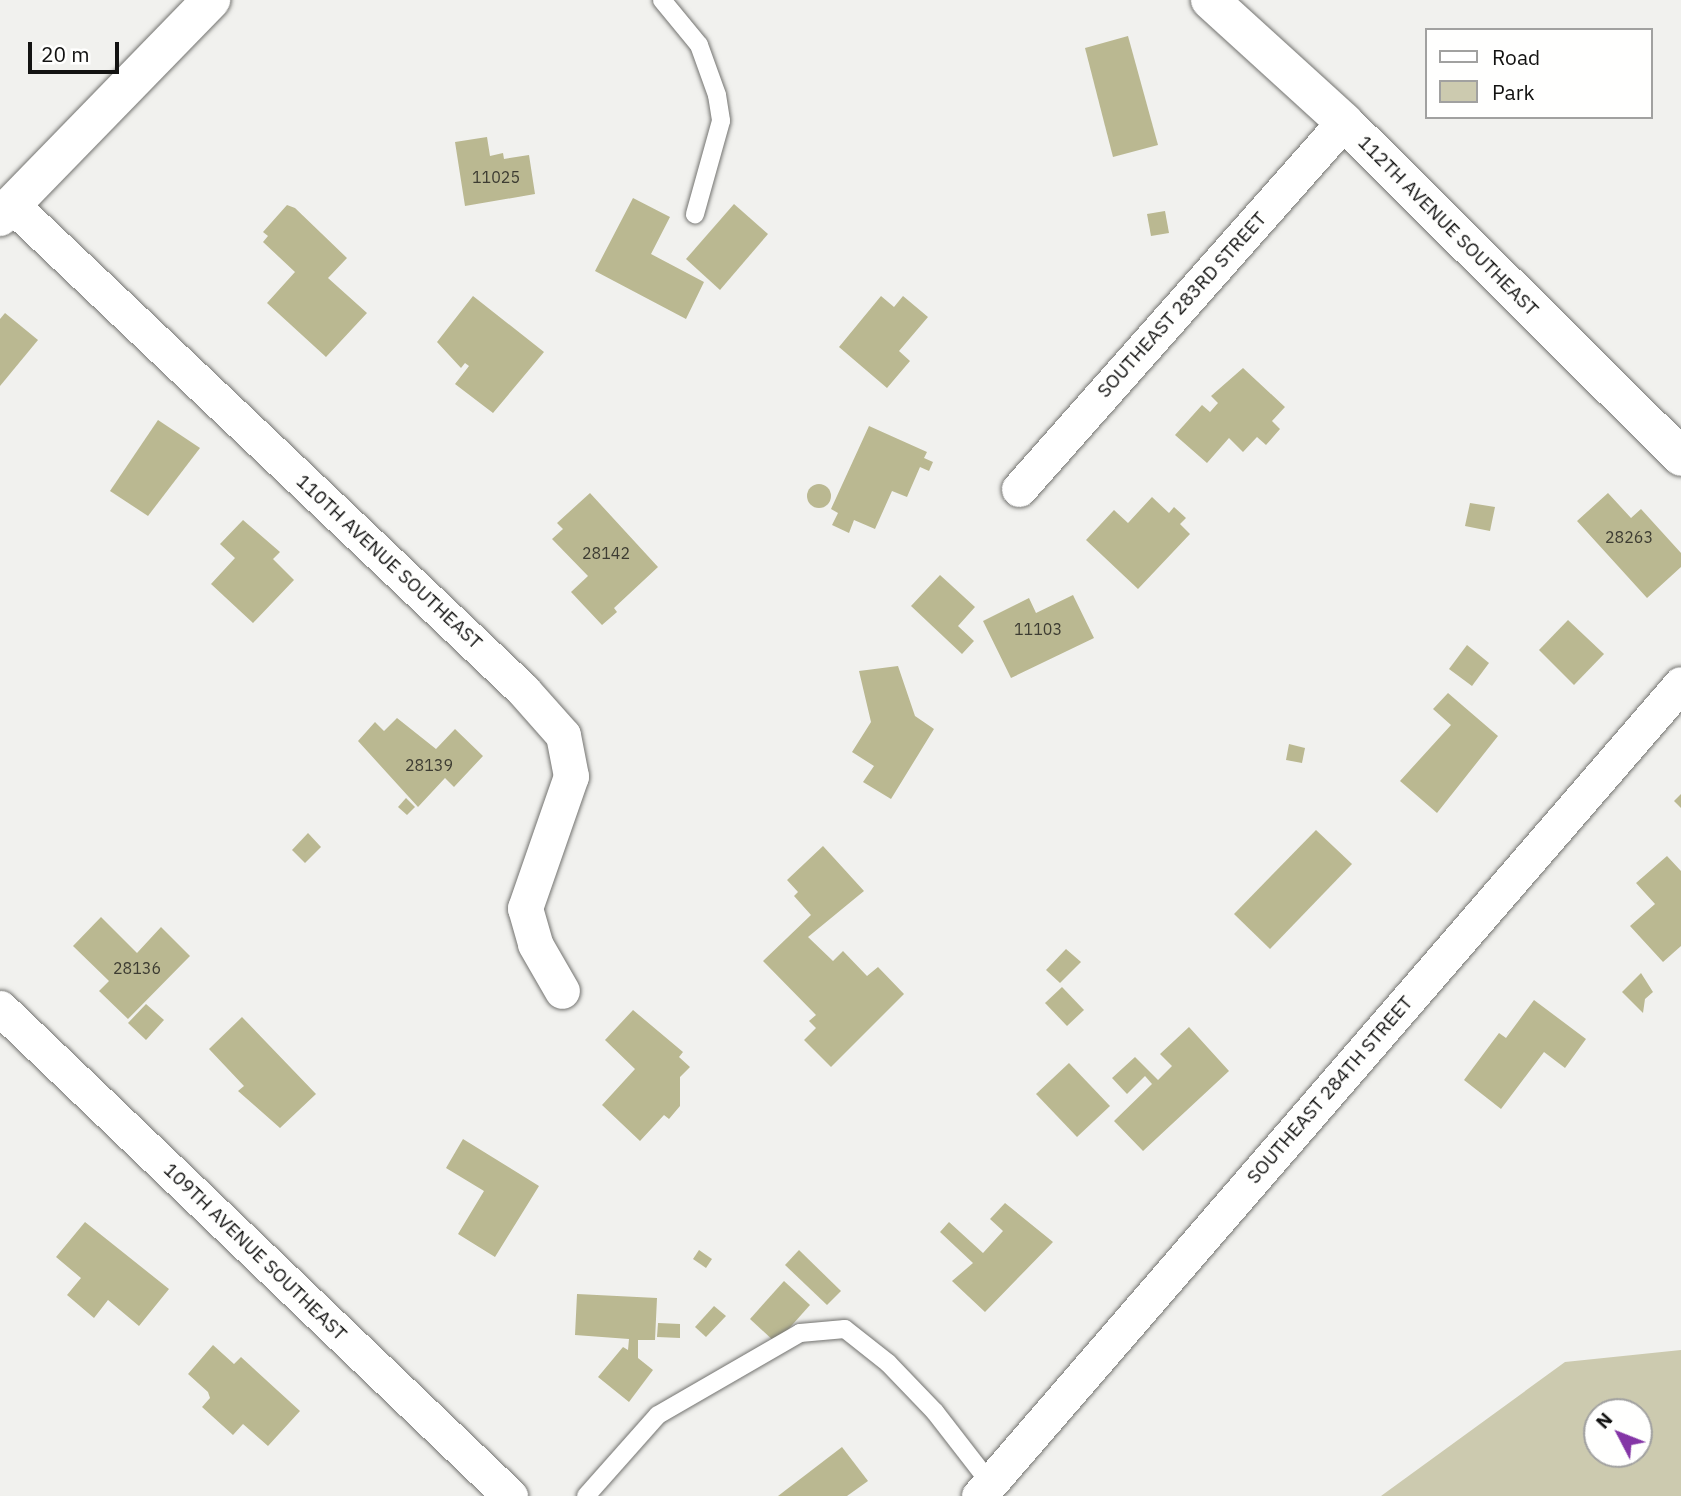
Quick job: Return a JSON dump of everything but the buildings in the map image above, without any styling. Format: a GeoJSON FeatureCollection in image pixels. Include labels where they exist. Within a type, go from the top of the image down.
{"type":"FeatureCollection","features":[{"type":"Feature","properties":{"kind":"street"},"geometry":{"type":"LineString","coordinates":[[6,211],[211,0]]}},
{"type":"Feature","properties":{"kind":"street","name":"112TH AVENUE SOUTHEAST"},"geometry":{"type":"LineString","coordinates":[[1210,0],[1344,122],[1681,457]]}},
{"type":"Feature","properties":{"kind":"street","name":"SOUTHEAST 283RD STREET"},"geometry":{"type":"LineString","coordinates":[[1019,489],[1344,122]]}},
{"type":"Feature","properties":{"kind":"street","name":"110TH AVENUE SOUTHEAST"},"geometry":{"type":"LineString","coordinates":[[6,211],[523,690],[563,736],[571,776],[525,908],[536,944],[562,991]]}},
{"type":"Feature","properties":{"kind":"street","name":"SOUTHEAST 284TH STREET"},"geometry":{"type":"LineString","coordinates":[[984,1490],[1681,684]]}},
{"type":"Feature","properties":{"kind":"street","name":"109TH AVENUE SOUTHEAST"},"geometry":{"type":"LineString","coordinates":[[0,1008],[510,1496]]}},
{"type":"Feature","properties":{"kind":"lane"},"geometry":{"type":"LineString","coordinates":[[662,0],[699,45],[717,95],[720,121],[695,214]]}},
{"type":"Feature","properties":{"kind":"lane"},"geometry":{"type":"LineString","coordinates":[[586,1496],[658,1415],[800,1333],[845,1329],[888,1363],[935,1412],[984,1490]]}},
{"type":"Feature","properties":{"kind":"green space"},"geometry":{"type":"Polygon","coordinates":[[[1681,1350],[1681,1496],[1381,1496],[1565,1362],[1681,1350]]]}}]}
